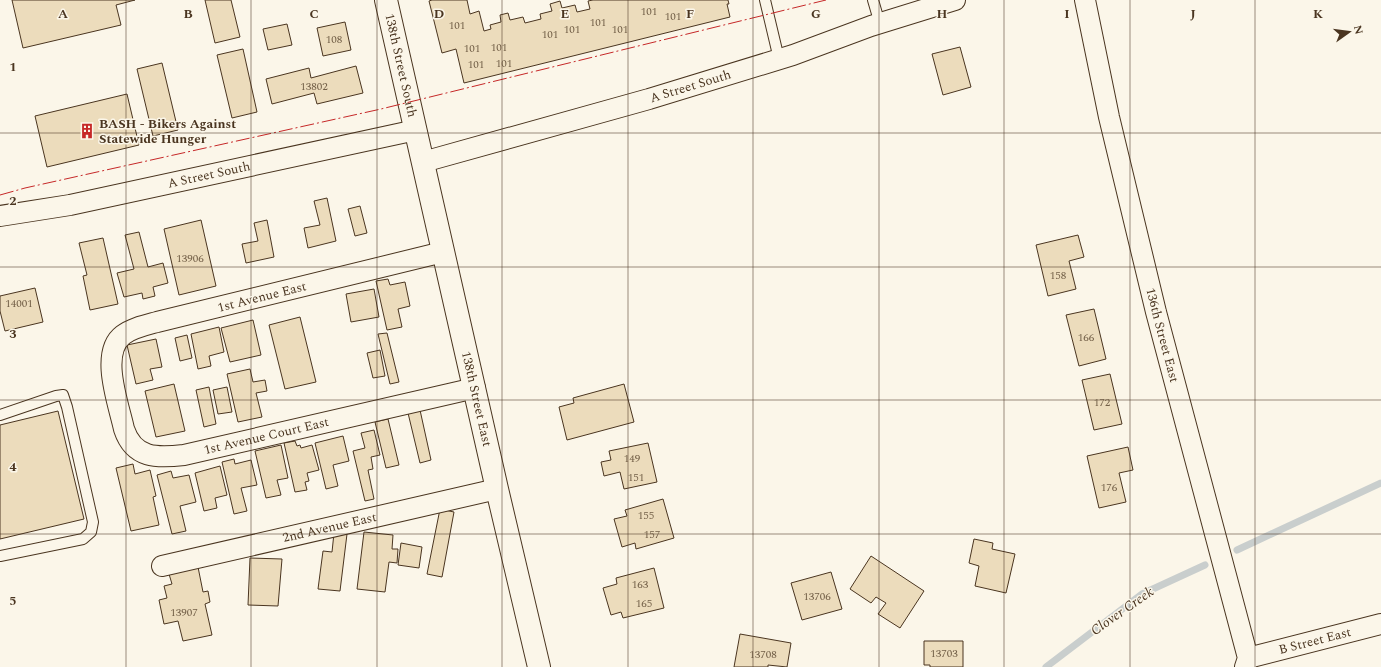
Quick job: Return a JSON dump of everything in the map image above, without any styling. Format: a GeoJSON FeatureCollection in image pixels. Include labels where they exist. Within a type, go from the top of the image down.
{"type":"FeatureCollection","features":[{"type":"Feature","properties":{"kind":"street","name":"138th Street South"},"geometry":{"type":"LineString","coordinates":[[386,0],[416,130]]}},
{"type":"Feature","properties":{"kind":"street","name":"A Street South"},"geometry":{"type":"LineString","coordinates":[[424,162],[649,99],[779,59],[955,0]]}},
{"type":"Feature","properties":{"kind":"street","name":"136th Street East"},"geometry":{"type":"LineString","coordinates":[[1085,0],[1109,117],[1156,312],[1246,662]]}},
{"type":"Feature","properties":{"kind":"street","name":"138th Street East"},"geometry":{"type":"LineString","coordinates":[[416,130],[539,667]]}},
{"type":"Feature","properties":{"kind":"street","name":"A Street South"},"geometry":{"type":"LineString","coordinates":[[0,216],[70,205],[416,130]]}},
{"type":"Feature","properties":{"kind":"street","name":"1st Avenue East"},"geometry":{"type":"LineString","coordinates":[[112,374],[111,365],[113,351],[119,339],[123,335],[141,327],[443,252]]}},
{"type":"Feature","properties":{"kind":"street","name":"1st Avenue Court East"},"geometry":{"type":"LineString","coordinates":[[112,374],[127,437],[131,444],[141,452],[162,457],[199,453],[475,388]]}},
{"type":"Feature","properties":{"kind":"street","name":"2nd Avenue East"},"geometry":{"type":"LineString","coordinates":[[162,566],[497,488]]}},
{"type":"Feature","properties":{"kind":"street","name":"B Street East"},"geometry":{"type":"LineString","coordinates":[[1246,662],[1381,624]]}},
{"type":"Feature","properties":{"kind":"lane"},"geometry":{"type":"LineString","coordinates":[[765,0],[779,59]]}},
{"type":"Feature","properties":{"kind":"lane"},"geometry":{"type":"LineString","coordinates":[[873,0],[880,24]]}},
{"type":"Feature","properties":{"kind":"lane"},"geometry":{"type":"LineString","coordinates":[[0,415],[63,395],[67,406],[93,522],[91,532],[83,539],[0,556]]}},
{"type":"Feature","properties":{"kind":"building"},"geometry":{"type":"Polygon","coordinates":[[[12,0],[135,0],[116,5],[121,25],[23,48],[12,0]]]}},
{"type":"Feature","properties":{"kind":"building"},"geometry":{"type":"Polygon","coordinates":[[[205,0],[231,0],[240,37],[215,43],[205,0]]]}},
{"type":"Feature","properties":{"kind":"building"},"geometry":{"type":"Polygon","coordinates":[[[467,0],[470,14],[479,11],[484,31],[491,29],[490,25],[501,22],[500,15],[508,13],[510,20],[523,17],[525,23],[541,19],[540,14],[552,11],[550,4],[560,1],[562,8],[575,5],[577,12],[590,9],[588,1],[593,0],[728,0],[729,4],[727,4],[730,17],[464,83],[456,49],[442,53],[429,1],[467,0]]]}},
{"type":"Feature","properties":{"kind":"building"},"geometry":{"type":"Polygon","coordinates":[[[345,22],[351,50],[323,56],[317,28],[345,22]]]}},
{"type":"Feature","properties":{"kind":"building"},"geometry":{"type":"Polygon","coordinates":[[[287,24],[292,45],[268,50],[263,29],[287,24]]]}},
{"type":"Feature","properties":{"kind":"building"},"geometry":{"type":"Polygon","coordinates":[[[960,47],[971,87],[943,95],[932,54],[960,47]]]}},
{"type":"Feature","properties":{"kind":"building"},"geometry":{"type":"Polygon","coordinates":[[[243,49],[257,112],[232,118],[217,55],[243,49]]]}},
{"type":"Feature","properties":{"kind":"building"},"geometry":{"type":"Polygon","coordinates":[[[162,63],[178,130],[153,136],[137,69],[162,63]]]}},
{"type":"Feature","properties":{"kind":"building"},"geometry":{"type":"Polygon","coordinates":[[[356,66],[363,93],[317,104],[314,93],[272,104],[266,79],[309,68],[311,78],[356,66]]]}},
{"type":"Feature","properties":{"kind":"building","name":"BASH - Bikers Against Statewide Hunger"},"geometry":{"type":"Polygon","coordinates":[[[127,94],[139,145],[47,167],[35,116],[127,94]]]}},
{"type":"Feature","properties":{"kind":"building"},"geometry":{"type":"Polygon","coordinates":[[[327,198],[336,241],[308,248],[304,228],[320,225],[314,201],[327,198]]]}},
{"type":"Feature","properties":{"kind":"building"},"geometry":{"type":"Polygon","coordinates":[[[360,206],[367,233],[355,236],[348,209],[360,206]]]}},
{"type":"Feature","properties":{"kind":"building"},"geometry":{"type":"Polygon","coordinates":[[[201,220],[216,286],[179,295],[164,229],[201,220]]]}},
{"type":"Feature","properties":{"kind":"building"},"geometry":{"type":"Polygon","coordinates":[[[267,220],[274,257],[246,263],[242,244],[258,241],[254,223],[267,220]]]}},
{"type":"Feature","properties":{"kind":"building"},"geometry":{"type":"Polygon","coordinates":[[[139,232],[148,267],[163,263],[168,283],[153,287],[155,296],[143,299],[142,293],[124,297],[117,273],[134,269],[125,235],[139,232]]]}},
{"type":"Feature","properties":{"kind":"building"},"geometry":{"type":"Polygon","coordinates":[[[1078,235],[1084,257],[1069,261],[1076,289],[1048,296],[1036,245],[1078,235]]]}},
{"type":"Feature","properties":{"kind":"building"},"geometry":{"type":"Polygon","coordinates":[[[103,238],[118,304],[90,310],[83,276],[87,275],[79,243],[103,238]]]}},
{"type":"Feature","properties":{"kind":"building"},"geometry":{"type":"Polygon","coordinates":[[[388,279],[390,285],[405,282],[410,306],[398,309],[402,327],[387,330],[376,281],[388,279]]]}},
{"type":"Feature","properties":{"kind":"building"},"geometry":{"type":"Polygon","coordinates":[[[35,288],[43,322],[5,331],[0,311],[0,296],[35,288]]]}},
{"type":"Feature","properties":{"kind":"building"},"geometry":{"type":"Polygon","coordinates":[[[374,289],[379,317],[351,322],[346,294],[374,289]]]}},
{"type":"Feature","properties":{"kind":"building"},"geometry":{"type":"Polygon","coordinates":[[[1094,309],[1106,359],[1079,366],[1066,315],[1094,309]]]}},
{"type":"Feature","properties":{"kind":"building"},"geometry":{"type":"Polygon","coordinates":[[[300,317],[316,382],[285,389],[269,325],[300,317]]]}},
{"type":"Feature","properties":{"kind":"building"},"geometry":{"type":"Polygon","coordinates":[[[253,320],[261,355],[230,362],[221,328],[253,320]]]}},
{"type":"Feature","properties":{"kind":"building"},"geometry":{"type":"Polygon","coordinates":[[[219,327],[224,352],[209,356],[211,366],[198,369],[191,334],[219,327]]]}},
{"type":"Feature","properties":{"kind":"building"},"geometry":{"type":"Polygon","coordinates":[[[387,333],[399,382],[390,384],[378,334],[387,333]]]}},
{"type":"Feature","properties":{"kind":"building"},"geometry":{"type":"Polygon","coordinates":[[[187,335],[192,358],[180,361],[175,338],[187,335]]]}},
{"type":"Feature","properties":{"kind":"building"},"geometry":{"type":"Polygon","coordinates":[[[156,339],[162,367],[150,369],[153,380],[136,384],[127,345],[156,339]]]}},
{"type":"Feature","properties":{"kind":"building"},"geometry":{"type":"Polygon","coordinates":[[[380,350],[385,376],[373,378],[367,353],[380,350]]]}},
{"type":"Feature","properties":{"kind":"building"},"geometry":{"type":"Polygon","coordinates":[[[250,369],[253,382],[265,380],[267,391],[256,393],[262,417],[238,422],[227,374],[250,369]]]}},
{"type":"Feature","properties":{"kind":"building"},"geometry":{"type":"Polygon","coordinates":[[[1110,374],[1122,424],[1094,430],[1082,380],[1110,374]]]}},
{"type":"Feature","properties":{"kind":"building"},"geometry":{"type":"Polygon","coordinates":[[[174,384],[185,431],[156,437],[145,391],[174,384]]]}},
{"type":"Feature","properties":{"kind":"building"},"geometry":{"type":"Polygon","coordinates":[[[624,384],[634,422],[567,440],[559,407],[574,403],[573,398],[624,384]]]}},
{"type":"Feature","properties":{"kind":"building"},"geometry":{"type":"Polygon","coordinates":[[[209,387],[216,424],[204,427],[196,390],[209,387]]]}},
{"type":"Feature","properties":{"kind":"building"},"geometry":{"type":"Polygon","coordinates":[[[227,387],[232,412],[218,414],[213,390],[227,387]]]}},
{"type":"Feature","properties":{"kind":"building"},"geometry":{"type":"Polygon","coordinates":[[[420,410],[431,460],[420,463],[408,413],[420,410]]]}},
{"type":"Feature","properties":{"kind":"building"},"geometry":{"type":"Polygon","coordinates":[[[58,411],[84,519],[0,539],[0,425],[58,411]]]}},
{"type":"Feature","properties":{"kind":"building"},"geometry":{"type":"Polygon","coordinates":[[[388,419],[399,465],[386,468],[375,422],[388,419]]]}},
{"type":"Feature","properties":{"kind":"building"},"geometry":{"type":"Polygon","coordinates":[[[374,430],[380,455],[371,457],[373,469],[368,470],[374,499],[365,501],[353,451],[365,448],[361,433],[374,430]]]}},
{"type":"Feature","properties":{"kind":"building"},"geometry":{"type":"Polygon","coordinates":[[[343,436],[349,461],[333,465],[338,486],[326,489],[315,443],[343,436]]]}},
{"type":"Feature","properties":{"kind":"building"},"geometry":{"type":"Polygon","coordinates":[[[295,441],[297,446],[300,445],[301,448],[312,445],[319,470],[307,473],[309,481],[305,482],[307,490],[295,492],[284,443],[295,441]]]}},
{"type":"Feature","properties":{"kind":"building"},"geometry":{"type":"Polygon","coordinates":[[[648,443],[657,482],[624,489],[620,472],[604,476],[601,462],[611,460],[609,451],[648,443]]]}},
{"type":"Feature","properties":{"kind":"building"},"geometry":{"type":"Polygon","coordinates":[[[281,445],[288,478],[277,480],[281,495],[266,498],[255,451],[281,445]]]}},
{"type":"Feature","properties":{"kind":"building"},"geometry":{"type":"Polygon","coordinates":[[[1128,447],[1133,470],[1119,473],[1126,502],[1099,508],[1087,456],[1128,447]]]}},
{"type":"Feature","properties":{"kind":"building"},"geometry":{"type":"Polygon","coordinates":[[[234,459],[235,464],[251,460],[257,485],[241,488],[247,511],[234,514],[222,462],[234,459]]]}},
{"type":"Feature","properties":{"kind":"building"},"geometry":{"type":"Polygon","coordinates":[[[133,464],[135,474],[150,470],[156,496],[153,497],[159,525],[131,531],[116,468],[133,464]]]}},
{"type":"Feature","properties":{"kind":"building"},"geometry":{"type":"Polygon","coordinates":[[[220,466],[227,495],[215,498],[217,508],[204,511],[195,473],[220,466]]]}},
{"type":"Feature","properties":{"kind":"building"},"geometry":{"type":"Polygon","coordinates":[[[171,471],[173,478],[189,475],[196,502],[180,506],[186,531],[172,534],[157,475],[171,471]]]}},
{"type":"Feature","properties":{"kind":"building"},"geometry":{"type":"Polygon","coordinates":[[[663,499],[674,538],[636,549],[635,543],[622,547],[614,519],[627,516],[625,510],[663,499]]]}},
{"type":"Feature","properties":{"kind":"building"},"geometry":{"type":"Polygon","coordinates":[[[440,509],[454,512],[442,577],[427,574],[440,509]]]}},
{"type":"Feature","properties":{"kind":"building"},"geometry":{"type":"Polygon","coordinates":[[[364,532],[393,535],[392,549],[398,549],[397,563],[389,562],[385,592],[357,589],[364,532]]]}},
{"type":"Feature","properties":{"kind":"building"},"geometry":{"type":"Polygon","coordinates":[[[334,533],[347,534],[340,591],[318,589],[323,551],[332,552],[334,533]]]}},
{"type":"Feature","properties":{"kind":"building"},"geometry":{"type":"Polygon","coordinates":[[[974,539],[993,543],[992,549],[1015,554],[1006,593],[975,586],[979,566],[969,563],[974,539]]]}},
{"type":"Feature","properties":{"kind":"building"},"geometry":{"type":"Polygon","coordinates":[[[401,543],[422,547],[419,568],[398,565],[401,543]]]}},
{"type":"Feature","properties":{"kind":"building"},"geometry":{"type":"Polygon","coordinates":[[[871,556],[924,591],[900,628],[878,614],[886,603],[876,597],[871,603],[850,589],[871,556]]]}},
{"type":"Feature","properties":{"kind":"building"},"geometry":{"type":"Polygon","coordinates":[[[250,558],[282,559],[278,606],[248,605],[250,558]]]}},
{"type":"Feature","properties":{"kind":"building"},"geometry":{"type":"Polygon","coordinates":[[[198,567],[203,592],[208,591],[210,602],[205,604],[212,635],[183,641],[178,621],[164,624],[159,600],[167,598],[164,586],[172,584],[169,574],[198,567]]]}},
{"type":"Feature","properties":{"kind":"building"},"geometry":{"type":"Polygon","coordinates":[[[654,568],[664,608],[623,618],[621,612],[611,615],[603,588],[617,584],[616,578],[654,568]]]}},
{"type":"Feature","properties":{"kind":"building"},"geometry":{"type":"Polygon","coordinates":[[[831,572],[842,609],[802,620],[791,583],[831,572]]]}},
{"type":"Feature","properties":{"kind":"building"},"geometry":{"type":"Polygon","coordinates":[[[740,634],[791,643],[787,667],[768,665],[768,667],[734,667],[740,634]]]}},
{"type":"Feature","properties":{"kind":"building"},"geometry":{"type":"Polygon","coordinates":[[[924,641],[963,641],[963,667],[930,667],[930,665],[924,665],[924,641]]]}},
{"type":"Feature","properties":{"kind":"waterway","name":"Clover Creek"},"geometry":{"type":"LineString","coordinates":[[1237,550],[1381,483]]}},
{"type":"Feature","properties":{"kind":"waterway","name":"Clover Creek"},"geometry":{"type":"LineString","coordinates":[[1046,667],[1142,594],[1205,565]]}},
{"type":"Feature","properties":{"kind":"power"},"geometry":{"type":"LineString","coordinates":[[0,195],[25,188],[381,109],[826,0]]}},
{"type":"Feature","properties":{"kind":"place","name":"BASH - Bikers Against Statewide Hunger"},"geometry":{"type":"Point","coordinates":[87,131]}}]}
